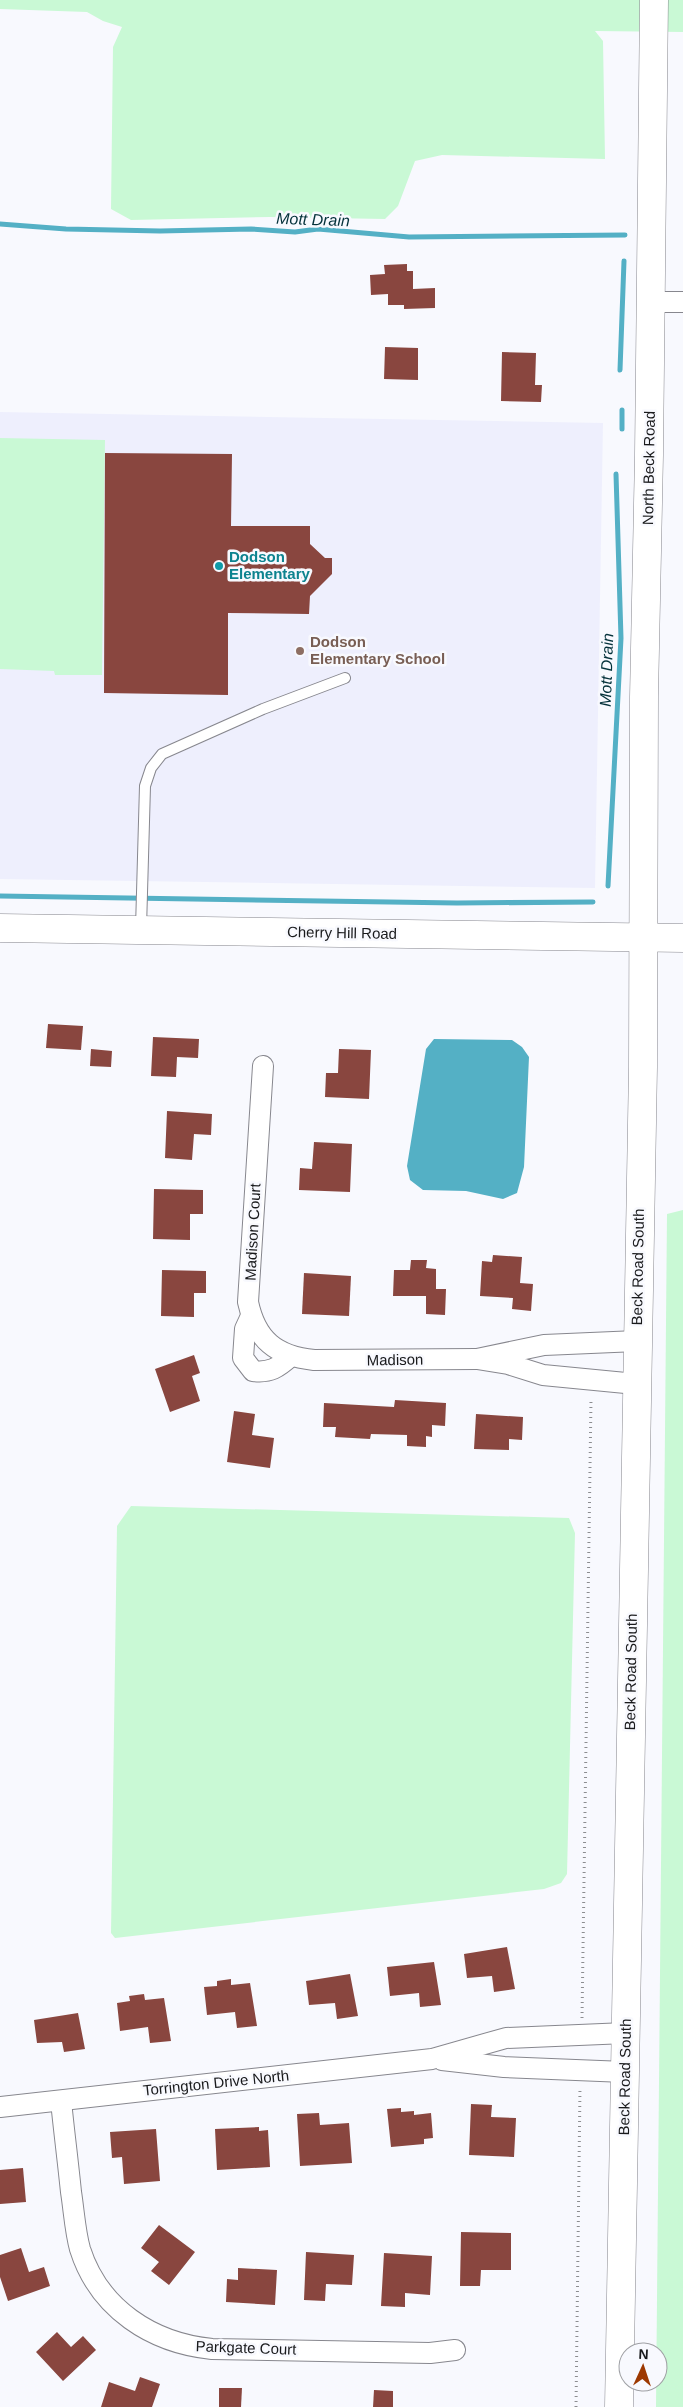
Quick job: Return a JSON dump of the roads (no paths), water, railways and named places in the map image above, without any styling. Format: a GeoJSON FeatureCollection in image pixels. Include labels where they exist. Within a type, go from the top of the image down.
{"type":"FeatureCollection","features":[{"type":"Feature","properties":{"kind":"main road","name":"North Beck Road"},"geometry":{"type":"LineString","coordinates":[[643,936],[644,697],[654,0]]}},
{"type":"Feature","properties":{"kind":"main road","name":"Cherry Hill Road"},"geometry":{"type":"LineString","coordinates":[[0,928],[683,938]]}},
{"type":"Feature","properties":{"kind":"main road","name":"Beck Road South"},"geometry":{"type":"LineString","coordinates":[[619,2407],[643,936]]}},
{"type":"Feature","properties":{"kind":"street"},"geometry":{"type":"LineString","coordinates":[[651,302],[683,302]]}},
{"type":"Feature","properties":{"kind":"street","name":"Madison Court"},"geometry":{"type":"LineString","coordinates":[[262,1066],[248,1302],[251,1316],[257,1329],[268,1343],[279,1352],[314,1360]]}},
{"type":"Feature","properties":{"kind":"street"},"geometry":{"type":"LineString","coordinates":[[251,1316],[245,1329],[242,1344],[243,1358],[253,1371],[264,1372],[277,1369],[291,1356]]}},
{"type":"Feature","properties":{"kind":"street","name":"Madison"},"geometry":{"type":"LineString","coordinates":[[477,1359],[544,1345],[637,1341]]}},
{"type":"Feature","properties":{"kind":"street","name":"Madison"},"geometry":{"type":"LineString","coordinates":[[314,1360],[477,1359],[508,1364],[542,1375],[636,1384]]}},
{"type":"Feature","properties":{"kind":"street","name":"Torrington Drive North"},"geometry":{"type":"LineString","coordinates":[[0,2108],[432,2059],[506,2038],[626,2033]]}},
{"type":"Feature","properties":{"kind":"street","name":"Torrington Drive North"},"geometry":{"type":"LineString","coordinates":[[432,2059],[504,2067],[625,2072]]}},
{"type":"Feature","properties":{"kind":"street","name":"Parkgate Court"},"geometry":{"type":"LineString","coordinates":[[60,2101],[75,2227],[80,2248],[99,2287],[112,2304],[141,2328],[180,2344],[212,2348],[430,2353],[455,2350]]}},
{"type":"Feature","properties":{"kind":"lane"},"geometry":{"type":"LineString","coordinates":[[141,929],[145,786],[151,768],[162,754],[263,710],[345,678]]}},
{"type":"Feature","properties":{"kind":"water"},"geometry":{"type":"Polygon","coordinates":[[[434,1039],[512,1040],[522,1047],[529,1057],[524,1167],[517,1193],[503,1199],[466,1191],[423,1190],[410,1180],[407,1166],[426,1049],[434,1039]]]}},
{"type":"Feature","properties":{"kind":"waterway","name":"Mott Drain"},"geometry":{"type":"LineString","coordinates":[[0,224],[66,229],[160,231],[251,229],[295,232],[318,229],[409,237],[625,235]]}},
{"type":"Feature","properties":{"kind":"waterway","name":"Mott Drain"},"geometry":{"type":"LineString","coordinates":[[620,370],[624,261]]}},
{"type":"Feature","properties":{"kind":"waterway","name":"Mott Drain"},"geometry":{"type":"LineString","coordinates":[[622,410],[622,429]]}},
{"type":"Feature","properties":{"kind":"waterway","name":"Mott Drain"},"geometry":{"type":"LineString","coordinates":[[608,886],[621,638],[616,474]]}},
{"type":"Feature","properties":{"kind":"waterway"},"geometry":{"type":"LineString","coordinates":[[0,896],[457,903],[593,902]]}},
{"type":"Feature","properties":{"kind":"place","name":"Dodson Elementary"},"geometry":{"type":"Point","coordinates":[219,566]}},
{"type":"Feature","properties":{"kind":"place","name":"Dodson Elementary School"},"geometry":{"type":"Point","coordinates":[300,651]}}]}
